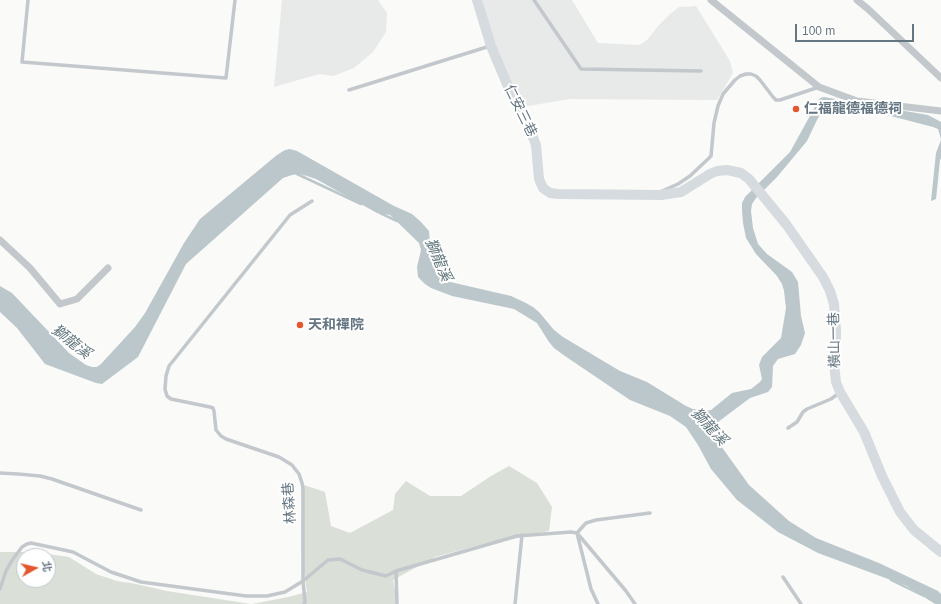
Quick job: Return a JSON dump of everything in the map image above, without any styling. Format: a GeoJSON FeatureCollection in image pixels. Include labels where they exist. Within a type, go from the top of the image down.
{"type":"FeatureCollection","features":[{"type":"Feature","properties":{"kind":"street","name":"仁安三巷"},"geometry":{"type":"LineString","coordinates":[[477,0],[491,46],[512,96],[531,132],[536,145],[539,179],[543,188],[550,193],[558,194],[651,195]]}},
{"type":"Feature","properties":{"kind":"street"},"geometry":{"type":"LineString","coordinates":[[711,0],[819,87],[857,101],[941,111]]}},
{"type":"Feature","properties":{"kind":"street"},"geometry":{"type":"LineString","coordinates":[[857,0],[941,78]]}},
{"type":"Feature","properties":{"kind":"street","name":"橫山一巷"},"geometry":{"type":"LineString","coordinates":[[651,195],[681,192],[717,171],[727,170],[741,173],[749,179],[786,224],[823,277],[830,291],[834,304],[836,331],[836,351],[834,364],[836,382],[840,392],[864,432],[882,476],[900,512],[914,530],[941,552]]}},
{"type":"Feature","properties":{"kind":"street"},"geometry":{"type":"LineString","coordinates":[[0,240],[30,268],[60,304],[77,300],[108,268]]}},
{"type":"Feature","properties":{"kind":"lane"},"geometry":{"type":"LineString","coordinates":[[28,0],[22,62],[226,78],[236,0]]}},
{"type":"Feature","properties":{"kind":"lane"},"geometry":{"type":"LineString","coordinates":[[534,0],[582,69],[701,71]]}},
{"type":"Feature","properties":{"kind":"lane"},"geometry":{"type":"LineString","coordinates":[[349,90],[491,46]]}},
{"type":"Feature","properties":{"kind":"lane"},"geometry":{"type":"LineString","coordinates":[[651,195],[678,184],[690,176],[708,159],[710,156],[714,123],[718,106],[724,94],[740,76],[746,74],[756,76],[776,100],[819,87]]}},
{"type":"Feature","properties":{"kind":"lane","name":"林森巷"},"geometry":{"type":"LineString","coordinates":[[303,581],[303,488],[299,474],[292,465],[279,456],[226,439],[221,436],[216,430],[213,408],[171,399],[167,396],[165,389],[166,376],[169,366],[290,215],[312,201]]}},
{"type":"Feature","properties":{"kind":"lane"},"geometry":{"type":"LineString","coordinates":[[788,428],[797,422],[803,412],[831,399],[840,392]]}},
{"type":"Feature","properties":{"kind":"lane"},"geometry":{"type":"LineString","coordinates":[[0,474],[40,476],[52,479],[141,510]]}},
{"type":"Feature","properties":{"kind":"lane"},"geometry":{"type":"LineString","coordinates":[[577,533],[586,523],[596,520],[650,513]]}},
{"type":"Feature","properties":{"kind":"lane"},"geometry":{"type":"LineString","coordinates":[[0,589],[6,571],[11,562],[22,547],[31,543],[73,552],[111,572],[141,582],[246,596],[267,596],[285,592],[303,581],[328,560],[340,559],[362,570],[386,576],[396,571],[522,535],[571,532],[577,533],[626,591],[635,604]]}},
{"type":"Feature","properties":{"kind":"lane"},"geometry":{"type":"LineString","coordinates":[[577,533],[591,589],[598,604]]}},
{"type":"Feature","properties":{"kind":"lane"},"geometry":{"type":"LineString","coordinates":[[515,604],[522,535]]}},
{"type":"Feature","properties":{"kind":"lane"},"geometry":{"type":"LineString","coordinates":[[396,571],[397,604]]}},
{"type":"Feature","properties":{"kind":"lane"},"geometry":{"type":"LineString","coordinates":[[783,577],[801,604]]}},
{"type":"Feature","properties":{"kind":"lane"},"geometry":{"type":"LineString","coordinates":[[303,581],[304,604]]}},
{"type":"Feature","properties":{"kind":"shaded area"},"geometry":{"type":"Polygon","coordinates":[[[282,0],[378,0],[387,13],[386,32],[373,52],[354,68],[333,76],[319,74],[274,87],[282,0]]]}},
{"type":"Feature","properties":{"kind":"shaded area"},"geometry":{"type":"Polygon","coordinates":[[[481,0],[572,0],[598,43],[639,45],[647,40],[659,25],[679,7],[696,6],[730,61],[733,73],[717,100],[570,99],[522,107],[494,45],[481,0]]]}},
{"type":"Feature","properties":{"kind":"shaded area"},"geometry":{"type":"Polygon","coordinates":[[[509,466],[537,483],[552,507],[549,531],[491,542],[435,557],[393,580],[398,604],[252,604],[307,592],[302,557],[301,484],[325,492],[331,526],[350,533],[393,510],[395,494],[406,481],[430,496],[461,496],[509,466]]]}},
{"type":"Feature","properties":{"kind":"shaded area"},"geometry":{"type":"Polygon","coordinates":[[[0,552],[16,552],[16,588],[56,588],[56,555],[69,557],[96,574],[117,581],[167,591],[251,604],[0,604],[0,552]]]}},
{"type":"Feature","properties":{"kind":"water","name":"獅龍溪"},"geometry":{"type":"Polygon","coordinates":[[[824,97],[928,115],[941,122],[941,139],[938,129],[933,127],[837,102],[829,105],[823,110],[807,141],[777,177],[756,198],[752,204],[751,211],[753,228],[758,244],[767,254],[792,272],[798,282],[801,316],[805,333],[801,345],[795,354],[778,359],[773,366],[772,387],[768,392],[750,398],[718,422],[714,432],[721,446],[749,485],[789,521],[816,538],[879,563],[938,591],[941,594],[941,604],[935,604],[907,586],[818,553],[778,532],[737,500],[711,469],[686,427],[670,416],[630,400],[562,354],[549,342],[537,323],[514,309],[452,296],[431,288],[418,277],[417,267],[421,250],[419,243],[390,215],[377,213],[316,179],[307,176],[299,174],[283,178],[186,264],[138,357],[102,384],[45,364],[17,328],[0,312],[0,286],[12,293],[69,353],[86,365],[97,367],[135,327],[145,313],[184,243],[200,219],[277,155],[290,149],[297,151],[394,206],[412,214],[429,231],[431,257],[434,268],[446,281],[511,296],[526,303],[539,312],[554,330],[563,337],[620,371],[647,382],[693,409],[704,411],[711,410],[732,393],[751,389],[760,382],[762,379],[759,365],[762,357],[781,338],[786,308],[782,284],[777,276],[756,254],[746,238],[743,223],[742,203],[745,197],[790,152],[820,98],[824,97]]]}},
{"type":"Feature","properties":{"kind":"water"},"geometry":{"type":"Polygon","coordinates":[[[941,140],[941,158],[936,199],[931,201],[936,153],[941,140]]]}},
{"type":"Feature","properties":{"kind":"waterway","name":"獅龍溪"},"geometry":{"type":"LineString","coordinates":[[297,174],[361,204]]}},
{"type":"Feature","properties":{"kind":"waterway","name":"獅龍溪"},"geometry":{"type":"LineString","coordinates":[[380,213],[397,221]]}},
{"type":"Feature","properties":{"kind":"waterway","name":"獅龍溪"},"geometry":{"type":"LineString","coordinates":[[891,580],[924,596]]}},
{"type":"Feature","properties":{"kind":"place","name":"仁福龍德福德祠"},"geometry":{"type":"Point","coordinates":[796,109]}},
{"type":"Feature","properties":{"kind":"place","name":"天和禪院"},"geometry":{"type":"Point","coordinates":[300,325]}}]}
